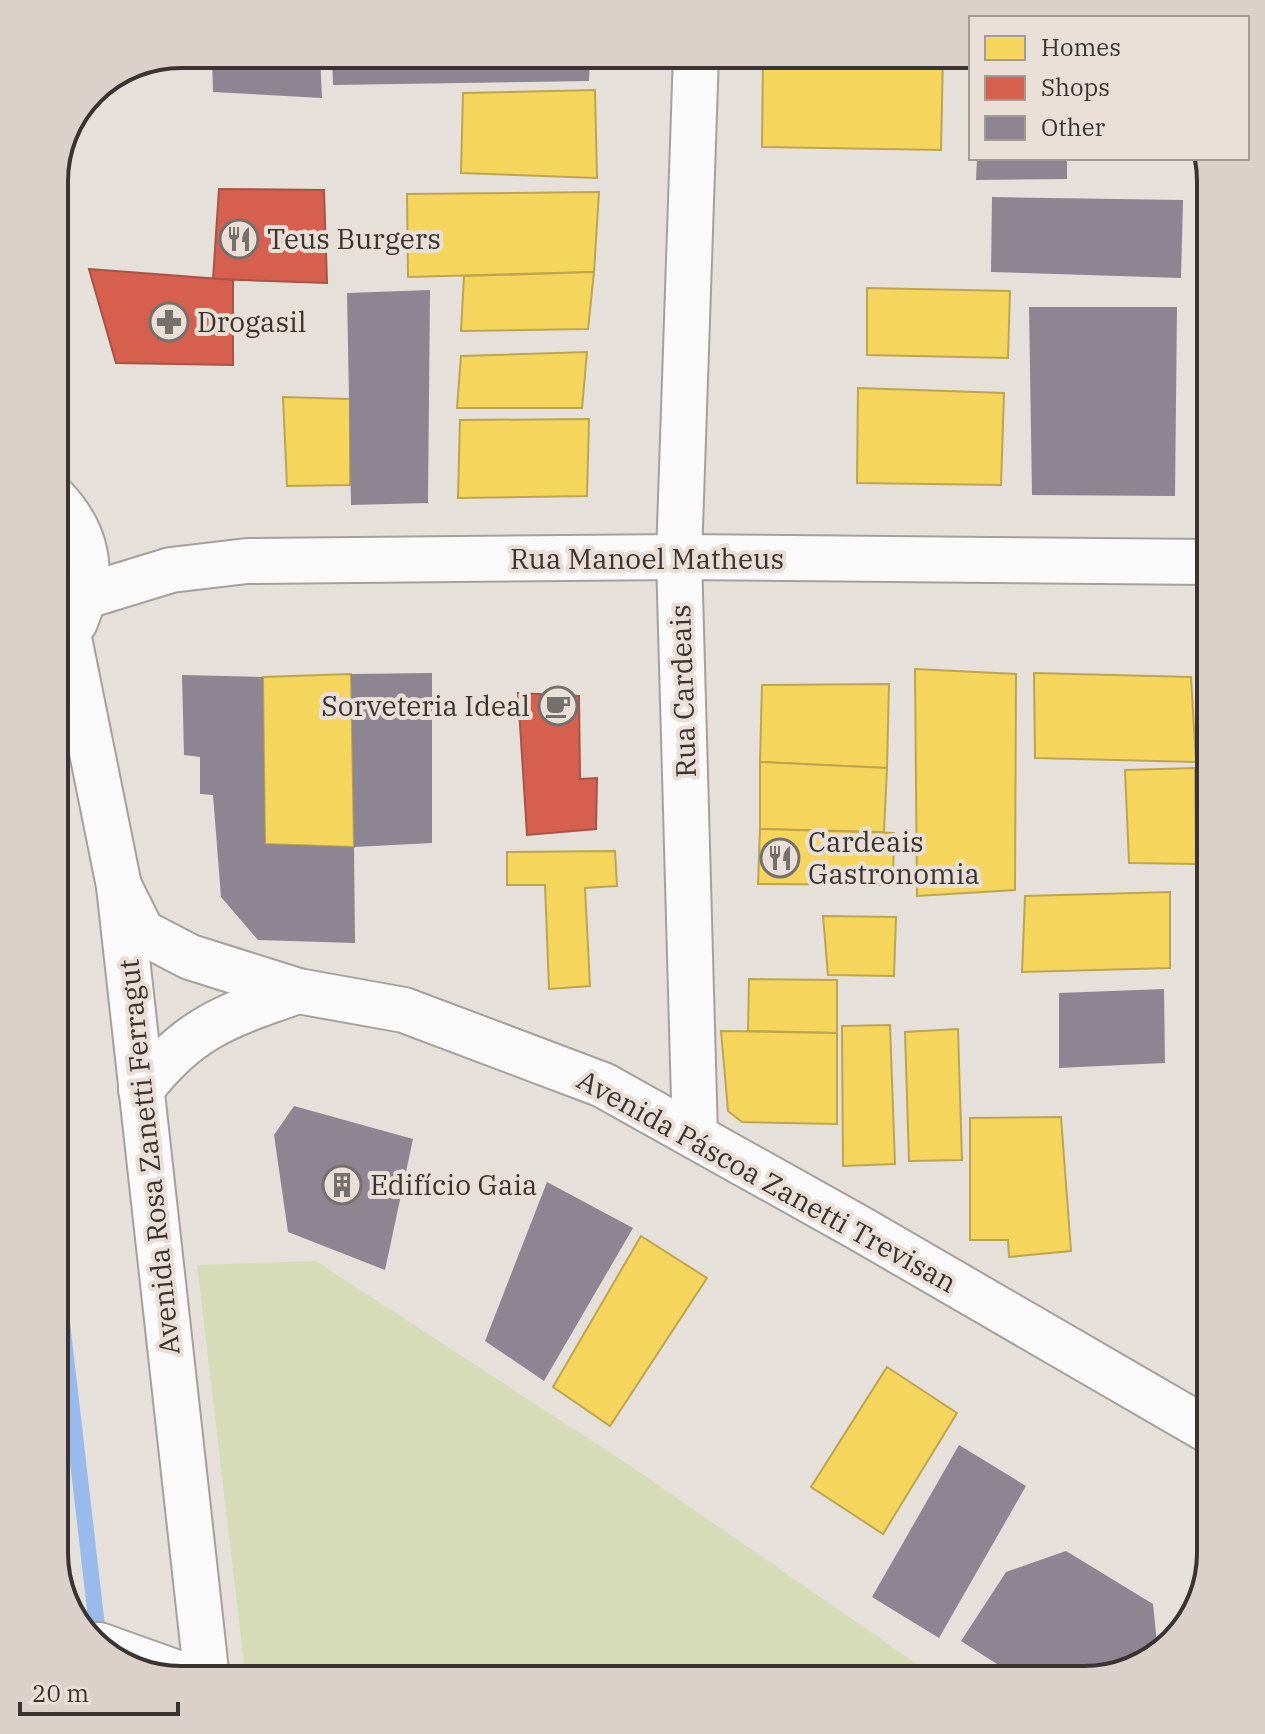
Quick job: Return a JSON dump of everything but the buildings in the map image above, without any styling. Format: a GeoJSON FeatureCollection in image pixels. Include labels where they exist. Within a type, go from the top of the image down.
{"type":"FeatureCollection","features":[{"type":"Feature","properties":{"kind":"street","name":"Rua Cardeais"},"geometry":{"type":"LineString","coordinates":[[695,1136],[679,557],[696,68]]}},
{"type":"Feature","properties":{"kind":"street"},"geometry":{"type":"LineString","coordinates":[[68,516],[76,528],[87,562],[86,596],[68,634]]}},
{"type":"Feature","properties":{"kind":"street","name":"Rua Manoel Matheus"},"geometry":{"type":"LineString","coordinates":[[86,596],[171,570],[247,561],[679,557],[1197,562]]}},
{"type":"Feature","properties":{"kind":"street","name":"Avenida Rosa Zanetti Ferragut"},"geometry":{"type":"LineString","coordinates":[[68,671],[119,886],[205,1666]]}},
{"type":"Feature","properties":{"kind":"street","name":"Avenida Páscoa Zanetti Trevisan"},"geometry":{"type":"LineString","coordinates":[[119,886],[142,932],[190,957],[298,991],[404,1010],[603,1085],[1197,1424]]}},
{"type":"Feature","properties":{"kind":"street","name":"Avenida Páscoa Zanetti Trevisan"},"geometry":{"type":"LineString","coordinates":[[141,1090],[163,1061],[202,1029],[238,1012],[298,991]]}},
{"type":"Feature","properties":{"kind":"green space"},"geometry":{"type":"Polygon","coordinates":[[[316,1261],[635,1469],[920,1666],[244,1666],[197,1265],[316,1261]]]}},
{"type":"Feature","properties":{"kind":"waterway"},"geometry":{"type":"LineString","coordinates":[[68,1375],[97,1629]]}},
{"type":"Feature","properties":{"kind":"place","name":"Teus Burgers"},"geometry":{"type":"Point","coordinates":[239,239]}},
{"type":"Feature","properties":{"kind":"place","name":"Drogasil"},"geometry":{"type":"Point","coordinates":[169,322]}},
{"type":"Feature","properties":{"kind":"place","name":"Sorveteria Ideal"},"geometry":{"type":"Point","coordinates":[558,706]}},
{"type":"Feature","properties":{"kind":"place","name":"Cardeais Gastronomia"},"geometry":{"type":"Point","coordinates":[780,858]}},
{"type":"Feature","properties":{"kind":"place","name":"Edifício Gaia"},"geometry":{"type":"Point","coordinates":[342,1185]}}]}
